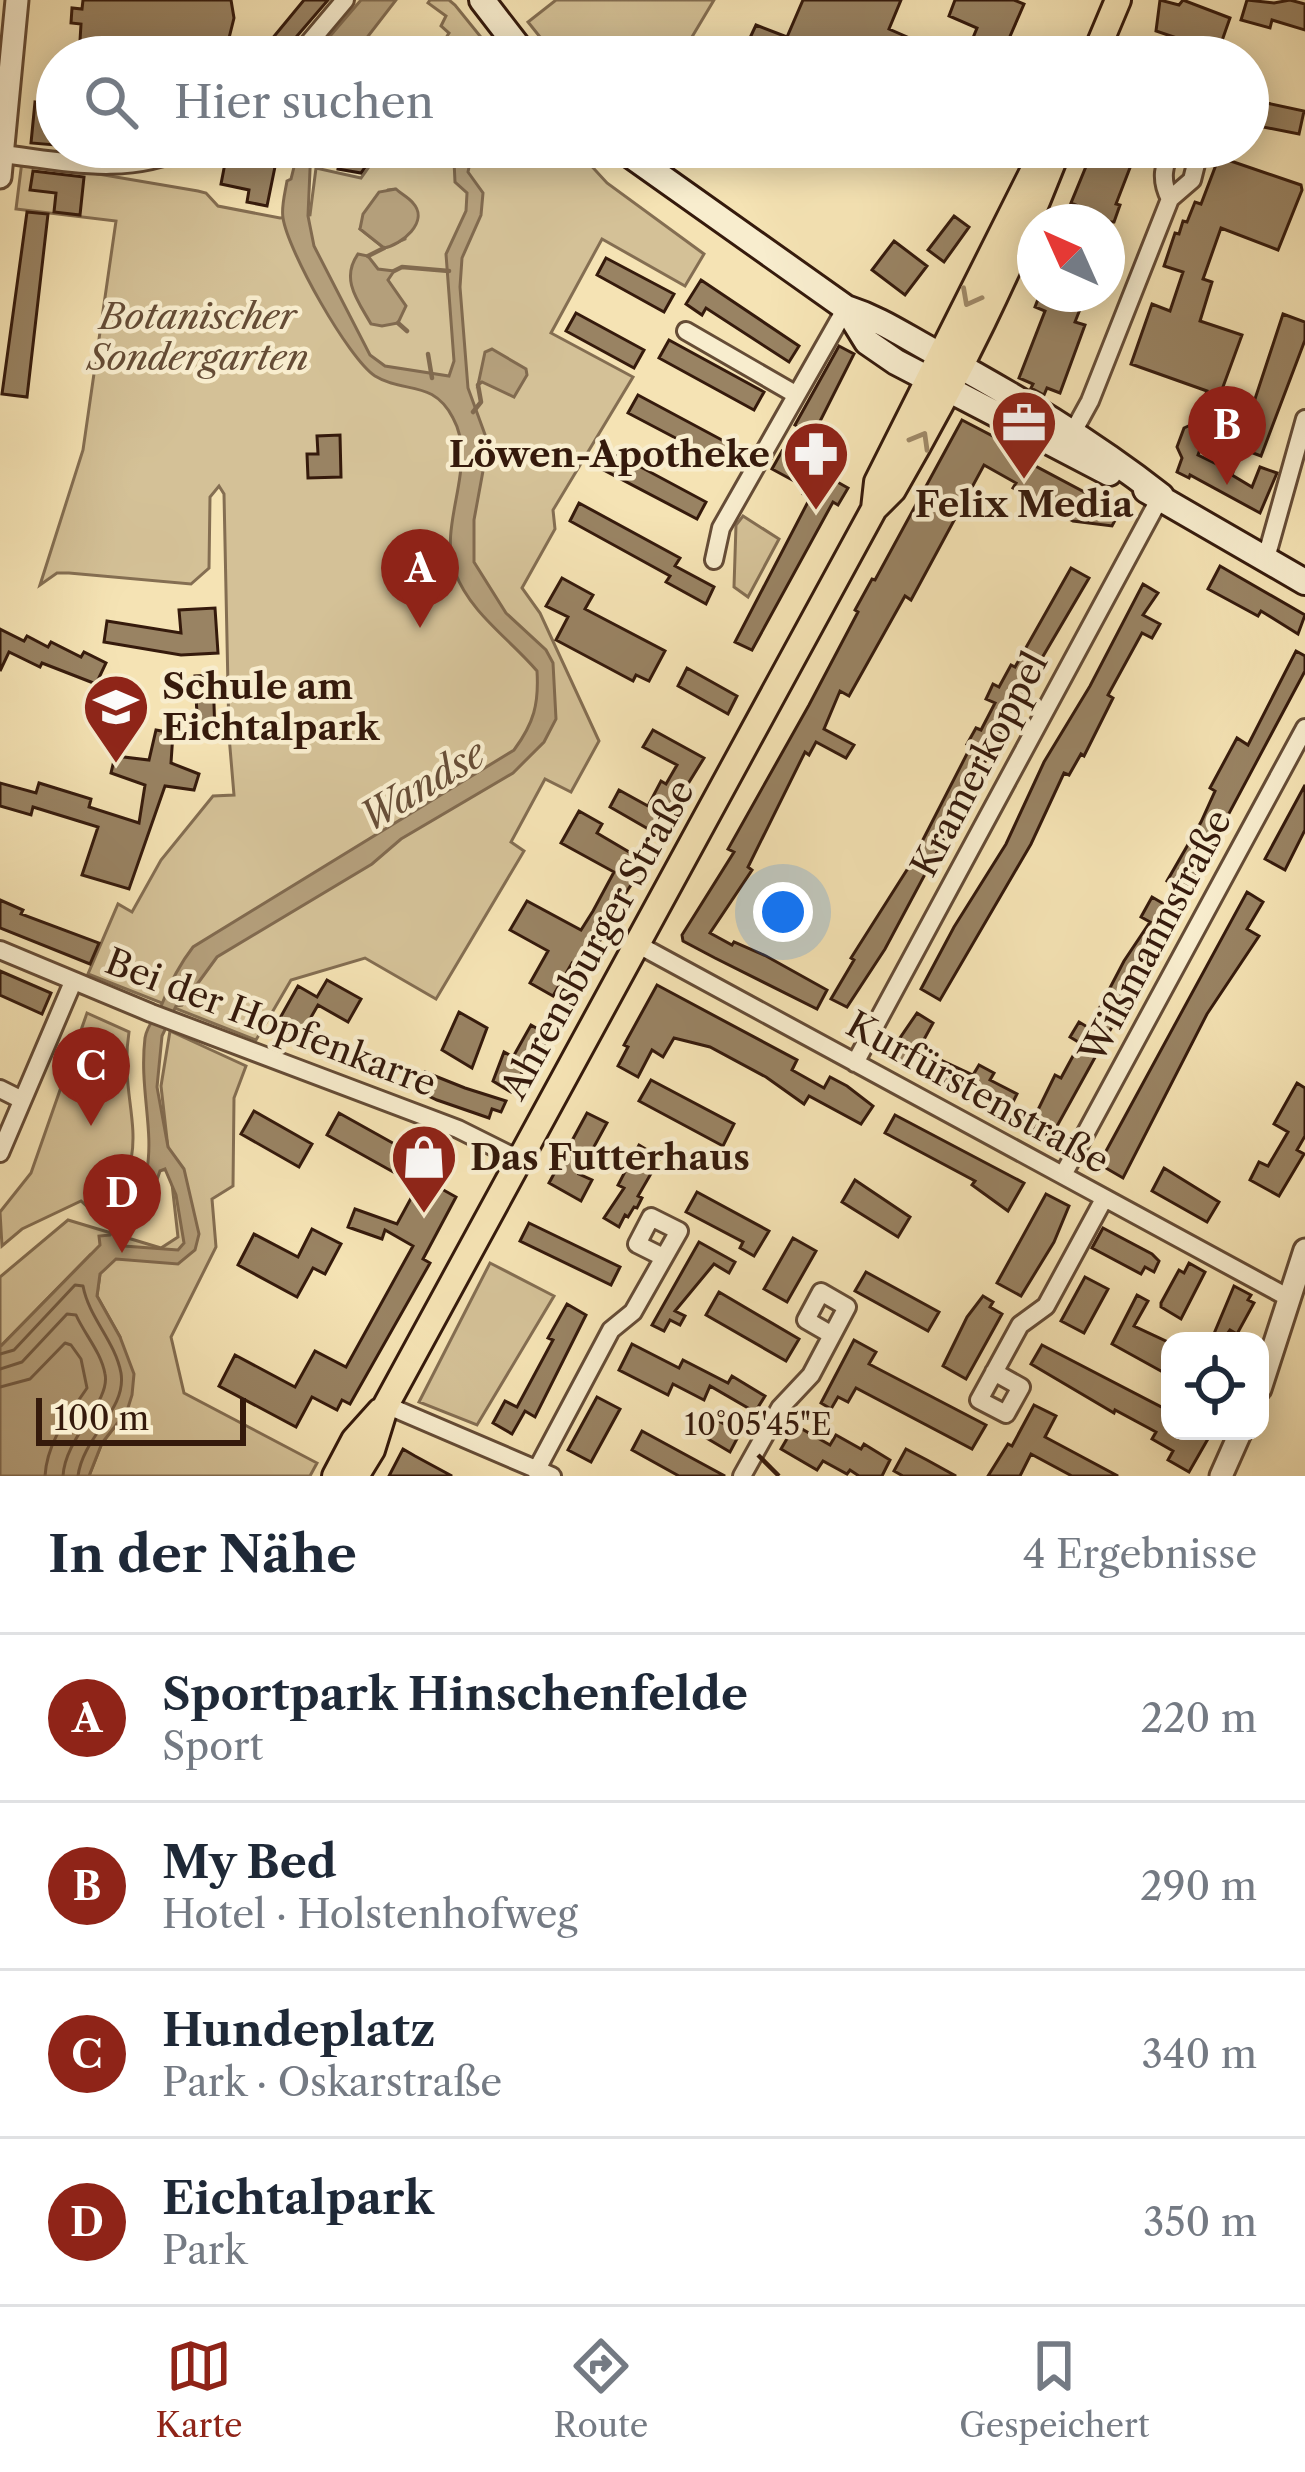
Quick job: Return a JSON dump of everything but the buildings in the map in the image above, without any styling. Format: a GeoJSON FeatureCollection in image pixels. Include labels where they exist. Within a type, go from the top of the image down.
{"type":"FeatureCollection","features":[{"type":"Feature","properties":{"kind":"main road"},"geometry":{"type":"LineString","coordinates":[[482,0],[510,36]]}},
{"type":"Feature","properties":{"kind":"main road"},"geometry":{"type":"LineString","coordinates":[[1087,36],[1102,0]]}},
{"type":"Feature","properties":{"kind":"main road"},"geometry":{"type":"LineString","coordinates":[[1103,36],[1118,0]]}},
{"type":"Feature","properties":{"kind":"main road"},"geometry":{"type":"LineString","coordinates":[[649,168],[846,308],[881,319],[1072,432],[1161,496]]}},
{"type":"Feature","properties":{"kind":"main road","name":"Ahrensburger Straße"},"geometry":{"type":"LineString","coordinates":[[951,361],[1034,168]]}},
{"type":"Feature","properties":{"kind":"main road","name":"Ahrensburger Straße"},"geometry":{"type":"LineString","coordinates":[[356,1476],[372,1450],[386,1405],[635,944],[874,509],[893,490],[951,361],[1017,253],[1051,168]]}},
{"type":"Feature","properties":{"kind":"main road"},"geometry":{"type":"LineString","coordinates":[[846,308],[867,342],[938,386],[1161,496],[1305,582]]}},
{"type":"Feature","properties":{"kind":"main road","name":"Ahrensburger Straße"},"geometry":{"type":"LineString","coordinates":[[334,1476],[354,1439],[386,1405]]}},
{"type":"Feature","properties":{"kind":"street"},"geometry":{"type":"LineString","coordinates":[[17,0],[1,165],[36,166]]}},
{"type":"Feature","properties":{"kind":"street"},"geometry":{"type":"LineString","coordinates":[[315,36],[345,0]]}},
{"type":"Feature","properties":{"kind":"street"},"geometry":{"type":"LineString","coordinates":[[1072,432],[1090,401],[1170,199]]}},
{"type":"Feature","properties":{"kind":"street"},"geometry":{"type":"LineString","coordinates":[[714,560],[721,528],[846,308]]}},
{"type":"Feature","properties":{"kind":"street"},"geometry":{"type":"LineString","coordinates":[[686,332],[795,394]]}},
{"type":"Feature","properties":{"kind":"street"},"geometry":{"type":"LineString","coordinates":[[1266,558],[1305,418]]}},
{"type":"Feature","properties":{"kind":"street","name":"Kramerkoppel"},"geometry":{"type":"LineString","coordinates":[[855,1063],[1161,496]]}},
{"type":"Feature","properties":{"kind":"street","name":"Wißmannstraße"},"geometry":{"type":"LineString","coordinates":[[1063,1175],[1305,728]]}},
{"type":"Feature","properties":{"kind":"street","name":"Kurfürstenstraße"},"geometry":{"type":"LineString","coordinates":[[635,944],[1289,1298]]}},
{"type":"Feature","properties":{"kind":"street","name":"Bei der Hopfenkarre"},"geometry":{"type":"LineString","coordinates":[[0,950],[179,1024],[458,1129],[518,1159]]}},
{"type":"Feature","properties":{"kind":"street"},"geometry":{"type":"LineString","coordinates":[[0,1153],[74,982]]}},
{"type":"Feature","properties":{"kind":"street"},"geometry":{"type":"LineString","coordinates":[[0,1089],[22,1100]]}},
{"type":"Feature","properties":{"kind":"street"},"geometry":{"type":"LineString","coordinates":[[994,1372],[1020,1325],[1046,1306],[1104,1199]]}},
{"type":"Feature","properties":{"kind":"street"},"geometry":{"type":"LineString","coordinates":[[1269,1361],[1305,1250]]}},
{"type":"Feature","properties":{"kind":"street"},"geometry":{"type":"LineString","coordinates":[[386,1405],[544,1473],[611,1330],[633,1312],[663,1257]]}},
{"type":"Feature","properties":{"kind":"street"},"geometry":{"type":"LineString","coordinates":[[742,1476],[765,1431],[789,1396],[811,1375],[832,1335]]}},
{"type":"Feature","properties":{"kind":"street"},"geometry":{"type":"LineString","coordinates":[[1221,1476],[1237,1440]]}},
{"type":"Feature","properties":{"kind":"green space"},"geometry":{"type":"Polygon","coordinates":[[[449,0],[480,36],[447,36],[441,26],[446,16],[428,3],[449,0]]]}},
{"type":"Feature","properties":{"kind":"green space"},"geometry":{"type":"Polygon","coordinates":[[[556,0],[714,0],[693,36],[539,36],[528,22],[556,0]]]}},
{"type":"Feature","properties":{"kind":"green space","name":"Botanischer Sondergarten"},"geometry":{"type":"Polygon","coordinates":[[[22,161],[36,163],[36,168],[63,168],[198,191],[218,206],[280,218],[310,215],[316,168],[361,178],[368,168],[593,168],[704,254],[685,286],[602,239],[551,333],[633,377],[553,510],[555,529],[522,588],[540,613],[599,741],[571,792],[545,779],[511,842],[524,851],[436,999],[365,958],[291,980],[256,1040],[88,974],[118,904],[132,912],[161,860],[213,796],[234,795],[224,494],[219,486],[210,497],[209,568],[191,584],[57,573],[40,585],[83,450],[116,221],[16,209],[22,161]],[[395,189],[388,190],[360,229],[384,248],[405,239],[405,198],[395,189]]]}},
{"type":"Feature","properties":{"kind":"green space"},"geometry":{"type":"Polygon","coordinates":[[[743,516],[779,539],[748,597],[734,587],[736,525],[743,516]]]}},
{"type":"Feature","properties":{"kind":"green space"},"geometry":{"type":"Polygon","coordinates":[[[87,1013],[129,1032],[133,1148],[129,1170],[101,1219],[81,1201],[22,1229],[2,1246],[0,1212],[31,1173],[87,1013]]]}},
{"type":"Feature","properties":{"kind":"green space"},"geometry":{"type":"Polygon","coordinates":[[[170,1031],[246,1066],[234,1098],[233,1186],[212,1199],[216,1247],[171,1337],[184,1393],[317,1463],[310,1476],[89,1476],[102,1443],[127,1411],[120,1337],[97,1296],[100,1274],[90,1255],[0,1347],[0,1277],[68,1220],[161,1248],[178,1237],[161,1086],[170,1031]]]}},
{"type":"Feature","properties":{"kind":"green space"},"geometry":{"type":"Polygon","coordinates":[[[490,1263],[554,1296],[477,1425],[419,1402],[490,1263]]]}},
{"type":"Feature","properties":{"kind":"water"},"geometry":{"type":"Polygon","coordinates":[[[361,0],[396,0],[368,36],[330,36],[361,0]]]}},
{"type":"Feature","properties":{"kind":"water"},"geometry":{"type":"Polygon","coordinates":[[[294,168],[310,168],[308,216],[314,246],[370,355],[385,366],[449,376],[454,361],[446,254],[466,211],[467,193],[455,182],[454,168],[469,168],[483,193],[481,215],[462,258],[460,287],[468,388],[491,451],[474,520],[474,562],[506,613],[546,650],[553,663],[556,719],[544,742],[513,773],[217,957],[182,1005],[176,1006],[162,1036],[157,1087],[168,1147],[184,1169],[199,1234],[195,1250],[178,1264],[116,1259],[100,1274],[97,1296],[134,1374],[127,1411],[102,1443],[89,1476],[0,1476],[0,1347],[100,1245],[99,1236],[110,1235],[142,1188],[149,1141],[145,1038],[188,954],[514,750],[536,703],[537,671],[480,613],[455,572],[451,534],[462,455],[453,418],[427,392],[375,376],[350,348],[321,303],[287,234],[282,209],[294,168]],[[165,1169],[122,1243],[178,1250],[184,1243],[176,1195],[165,1169]]]}},
{"type":"Feature","properties":{"kind":"water"},"geometry":{"type":"Polygon","coordinates":[[[396,189],[413,203],[418,218],[405,237],[384,248],[360,229],[363,214],[379,192],[396,189]]]}},
{"type":"Feature","properties":{"kind":"water"},"geometry":{"type":"Polygon","coordinates":[[[358,254],[368,256],[378,269],[394,271],[388,280],[406,306],[398,323],[371,324],[361,307],[351,281],[358,254]]]}},
{"type":"Feature","properties":{"kind":"water"},"geometry":{"type":"Polygon","coordinates":[[[492,349],[526,369],[514,397],[482,382],[478,385],[485,352],[492,349]]]}},
{"type":"Feature","properties":{"kind":"waterway"},"geometry":{"type":"LineString","coordinates":[[368,256],[384,248]]}},
{"type":"Feature","properties":{"kind":"waterway"},"geometry":{"type":"LineString","coordinates":[[394,271],[402,267],[449,271]]}},
{"type":"Feature","properties":{"kind":"waterway"},"geometry":{"type":"LineString","coordinates":[[398,323],[407,331]]}},
{"type":"Feature","properties":{"kind":"waterway"},"geometry":{"type":"LineString","coordinates":[[428,354],[432,378]]}},
{"type":"Feature","properties":{"kind":"waterway"},"geometry":{"type":"LineString","coordinates":[[473,412],[481,402],[478,385]]}},
{"type":"Feature","properties":{"kind":"place","name":"Felix Media"},"geometry":{"type":"Point","coordinates":[1024,482]}},
{"type":"Feature","properties":{"kind":"place","name":"My Bed"},"geometry":{"type":"Point","coordinates":[1227,485]}},
{"type":"Feature","properties":{"kind":"place","name":"Löwen-Apotheke"},"geometry":{"type":"Point","coordinates":[816,513]}},
{"type":"Feature","properties":{"kind":"place","name":"Sportpark Hinschenfelde"},"geometry":{"type":"Point","coordinates":[420,628]}},
{"type":"Feature","properties":{"kind":"place","name":"Schule am Eichtalpark"},"geometry":{"type":"Point","coordinates":[116,766]}},
{"type":"Feature","properties":{"kind":"place","name":"Hundeplatz"},"geometry":{"type":"Point","coordinates":[91,1126]}},
{"type":"Feature","properties":{"kind":"place","name":"Das Futterhaus"},"geometry":{"type":"Point","coordinates":[424,1216]}},
{"type":"Feature","properties":{"kind":"place","name":"Eichtalpark"},"geometry":{"type":"Point","coordinates":[122,1253]}},
{"type":"Feature","properties":{"kind":"water label","name":"Wandse"},"geometry":{"type":"Point","coordinates":[422,785]}}]}
